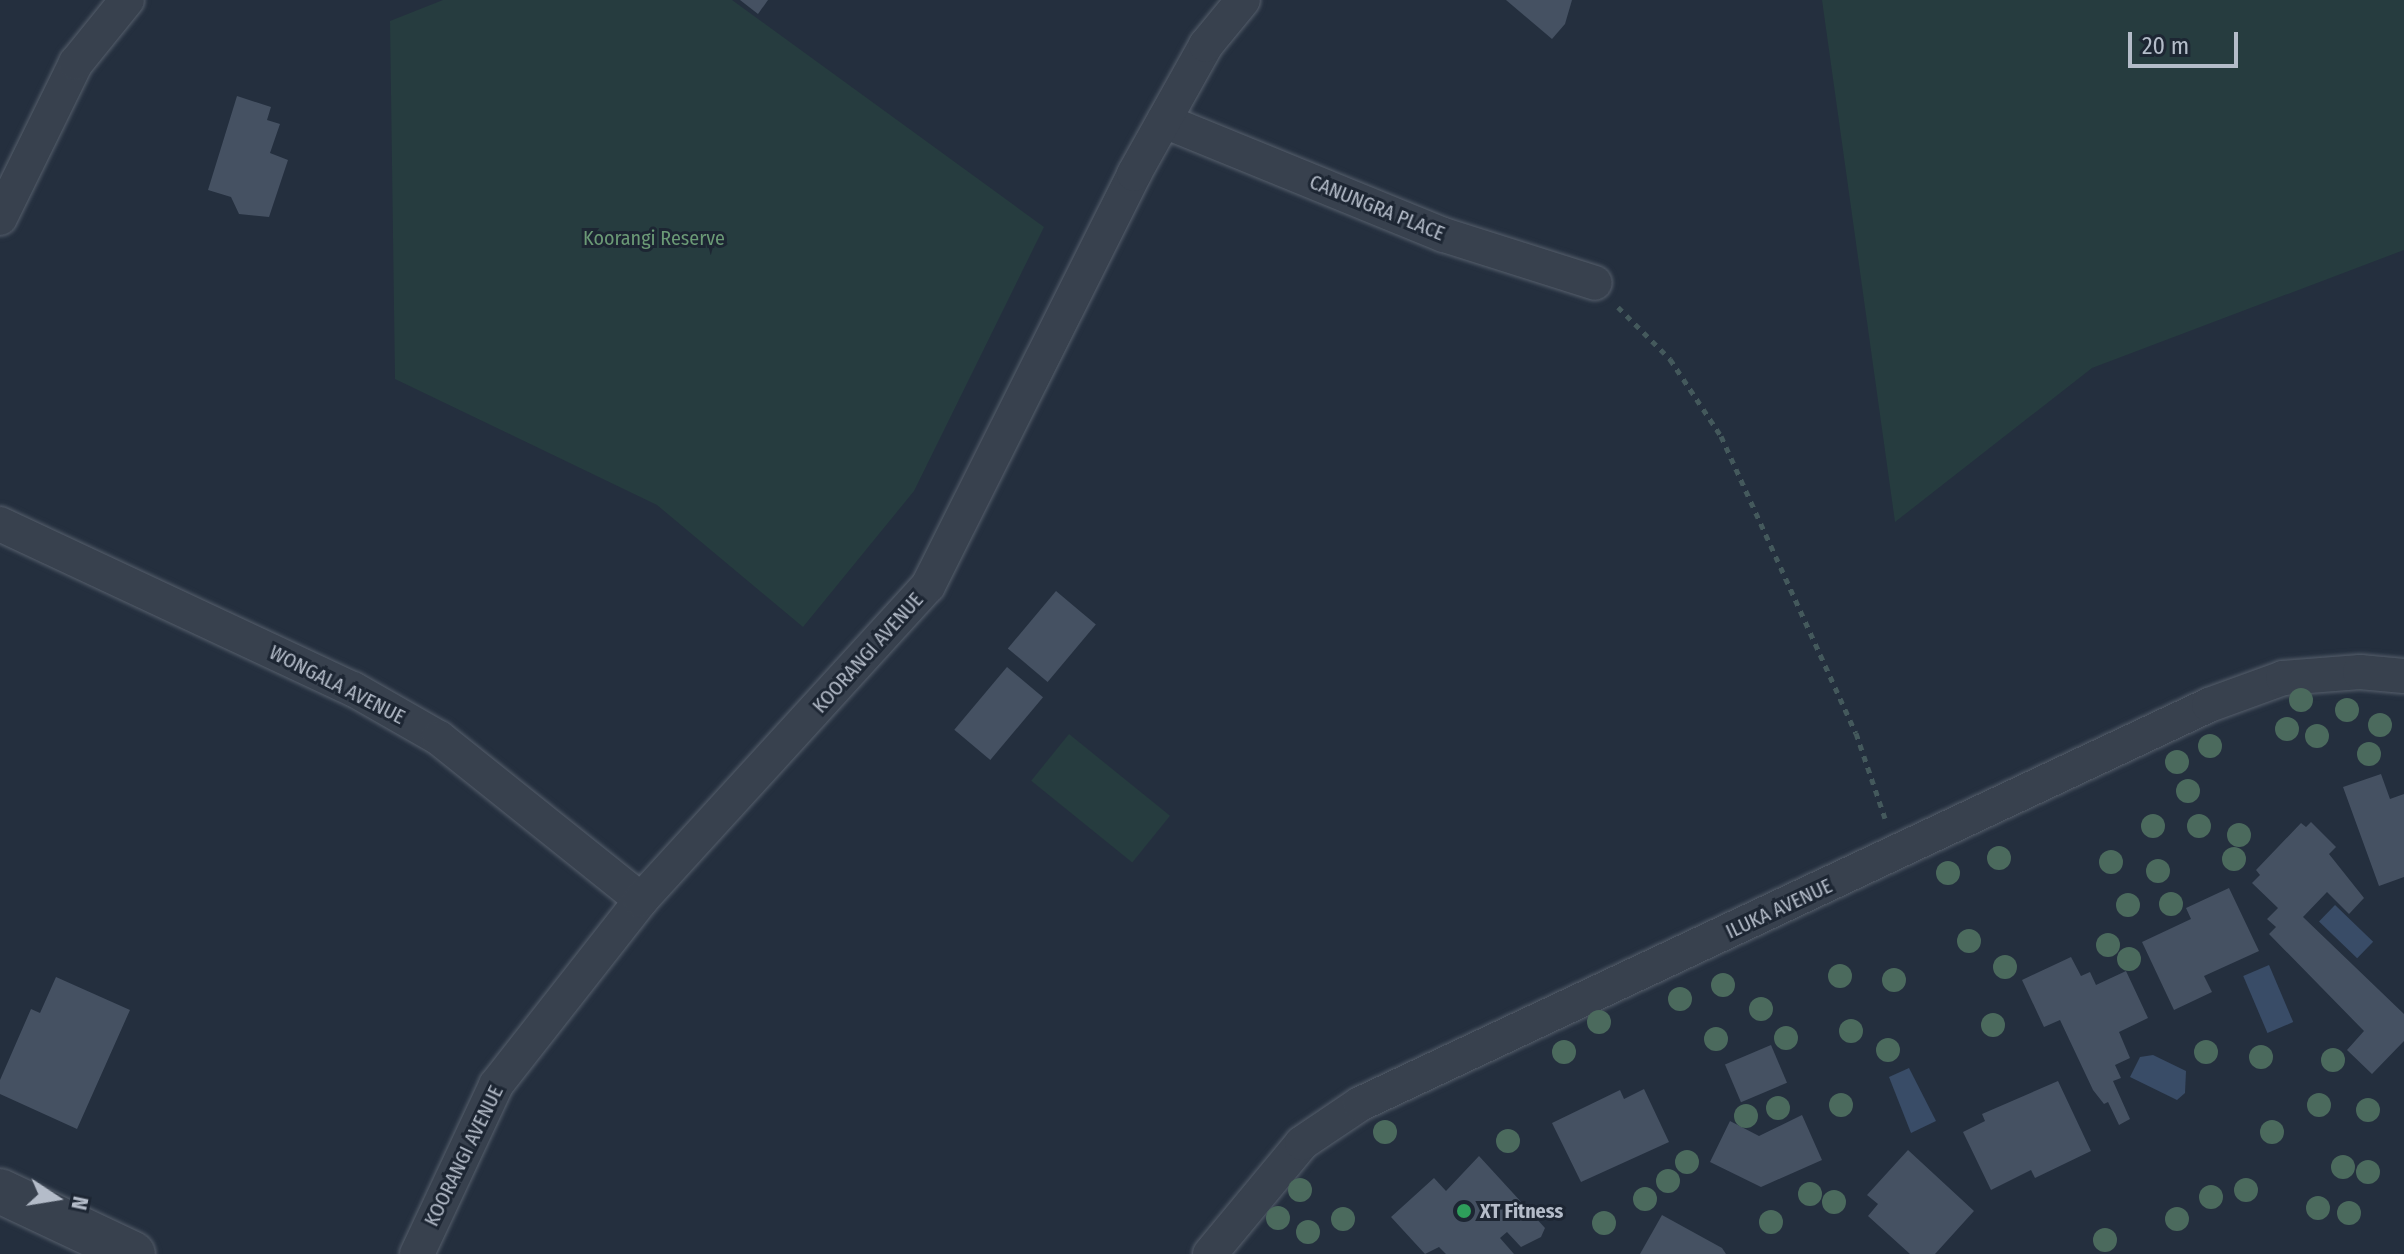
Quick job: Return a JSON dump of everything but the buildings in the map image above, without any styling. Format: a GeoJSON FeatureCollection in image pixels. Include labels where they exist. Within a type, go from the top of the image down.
{"type":"FeatureCollection","features":[{"type":"Feature","properties":{"kind":"street"},"geometry":{"type":"LineString","coordinates":[[0,218],[76,63],[127,0]]}},
{"type":"Feature","properties":{"kind":"street","name":"KOORANGI AVENUE"},"geometry":{"type":"LineString","coordinates":[[417,1254],[496,1085],[641,900],[928,586],[1164,121],[1206,45],[1243,0]]}},
{"type":"Feature","properties":{"kind":"street","name":"CANUNGRA PLACE"},"geometry":{"type":"LineString","coordinates":[[1164,121],[1444,235],[1595,283]]}},
{"type":"Feature","properties":{"kind":"street","name":"WONGALA AVENUE"},"geometry":{"type":"LineString","coordinates":[[0,524],[353,689],[439,738],[641,900]]}},
{"type":"Feature","properties":{"kind":"street","name":"ILUKA AVENUE"},"geometry":{"type":"LineString","coordinates":[[1210,1254],[1302,1143],[1360,1104],[2209,705],[2283,678],[2360,672],[2404,676]]}},
{"type":"Feature","properties":{"kind":"street"},"geometry":{"type":"LineString","coordinates":[[0,1191],[133,1254]]}},
{"type":"Feature","properties":{"kind":"path"},"geometry":{"type":"LineString","coordinates":[[1635,325],[1697,393],[1721,436],[1856,733],[1886,820]]}},
{"type":"Feature","properties":{"kind":"green space","name":"Koorangi Reserve"},"geometry":{"type":"Polygon","coordinates":[[[443,0],[732,0],[1044,227],[914,491],[803,627],[657,505],[395,379],[390,21],[443,0]]]}},
{"type":"Feature","properties":{"kind":"green space"},"geometry":{"type":"Polygon","coordinates":[[[1822,0],[2404,0],[2404,250],[2092,368],[1895,522],[1822,0]]]}},
{"type":"Feature","properties":{"kind":"green space"},"geometry":{"type":"Polygon","coordinates":[[[1069,734],[1170,816],[1132,862],[1031,781],[1069,734]]]}},
{"type":"Feature","properties":{"kind":"water"},"geometry":{"type":"Polygon","coordinates":[[[2335,905],[2373,942],[2357,958],[2319,922],[2335,905]]]}},
{"type":"Feature","properties":{"kind":"water"},"geometry":{"type":"Polygon","coordinates":[[[2269,965],[2293,1022],[2267,1033],[2243,976],[2269,965]]]}},
{"type":"Feature","properties":{"kind":"water"},"geometry":{"type":"Polygon","coordinates":[[[2153,1055],[2186,1071],[2185,1093],[2177,1100],[2130,1077],[2140,1057],[2153,1055]]]}},
{"type":"Feature","properties":{"kind":"water"},"geometry":{"type":"Polygon","coordinates":[[[1909,1068],[1936,1121],[1911,1133],[1889,1077],[1909,1068]]]}},
{"type":"Feature","properties":{"kind":"place","name":"XT Fitness"},"geometry":{"type":"Point","coordinates":[1464,1211]}}]}
